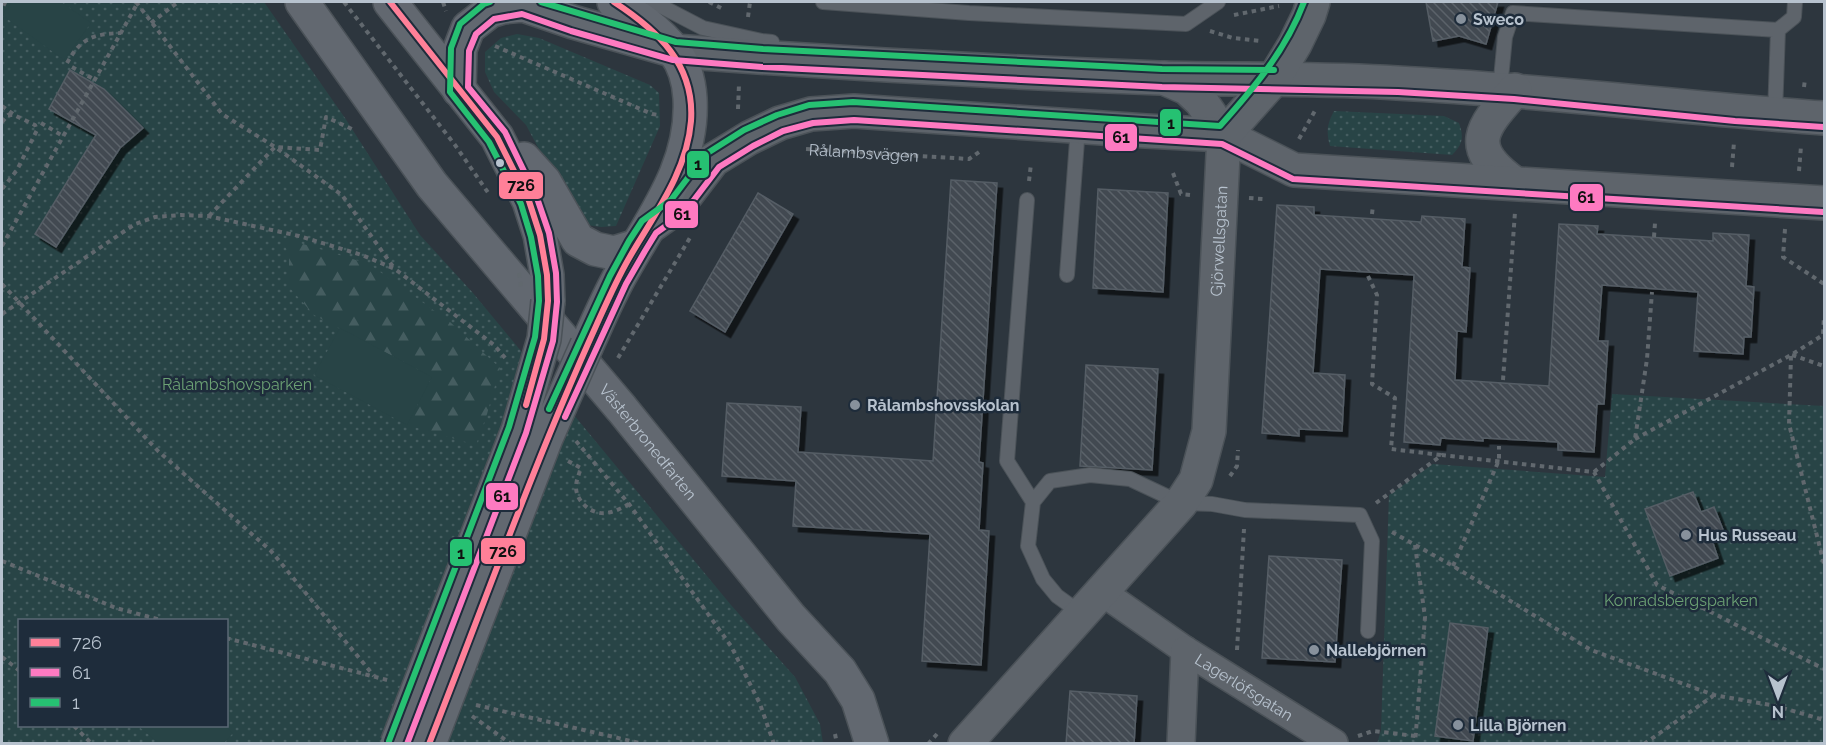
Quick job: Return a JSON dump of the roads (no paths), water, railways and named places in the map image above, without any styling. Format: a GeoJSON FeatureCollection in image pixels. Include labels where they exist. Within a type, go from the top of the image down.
{"type":"FeatureCollection","features":[{"type":"Feature","properties":{"kind":"main road","name":"Västerbronedfarten"},"geometry":{"type":"LineString","coordinates":[[302,2],[432,185],[622,410],[791,618],[840,671],[858,700],[872,744]]}},
{"type":"Feature","properties":{"kind":"main road"},"geometry":{"type":"LineString","coordinates":[[390,2],[496,137],[529,201],[547,275],[548,301],[544,339],[518,430],[397,744]]}},
{"type":"Feature","properties":{"kind":"main road"},"geometry":{"type":"LineString","coordinates":[[429,744],[546,438],[618,280],[680,164],[689,134],[691,116],[689,85],[674,51],[653,30],[614,2]]}},
{"type":"Feature","properties":{"kind":"main road"},"geometry":{"type":"LineString","coordinates":[[459,90],[460,49],[468,28],[490,11],[503,7],[523,5],[610,34],[674,51]]}},
{"type":"Feature","properties":{"kind":"main road"},"geometry":{"type":"LineString","coordinates":[[496,137],[523,158],[544,181],[578,240],[595,249],[614,253],[643,236]]}},
{"type":"Feature","properties":{"kind":"street"},"geometry":{"type":"LineString","coordinates":[[1224,135],[1274,79],[1295,44],[1309,15],[1301,3]]}},
{"type":"Feature","properties":{"kind":"street"},"geometry":{"type":"LineString","coordinates":[[674,51],[762,58],[1162,78],[1337,80],[1508,89],[1736,112],[1801,116]]}},
{"type":"Feature","properties":{"kind":"street"},"geometry":{"type":"LineString","coordinates":[[1162,78],[1187,88],[1201,101],[1224,135]]}},
{"type":"Feature","properties":{"kind":"street"},"geometry":{"type":"LineString","coordinates":[[1508,89],[1490,120],[1483,143],[1485,156],[1515,196]]}},
{"type":"Feature","properties":{"kind":"street"},"geometry":{"type":"LineString","coordinates":[[643,236],[677,207],[713,160],[749,138],[780,123],[811,114],[854,111],[1224,135],[1294,170],[1515,196],[1730,196],[1802,210]]}},
{"type":"Feature","properties":{"kind":"street","name":"Gjörwellsgatan"},"geometry":{"type":"LineString","coordinates":[[965,744],[1180,503],[1196,480],[1209,431],[1224,135]]}},
{"type":"Feature","properties":{"kind":"street","name":"Lagerlöfsgatan"},"geometry":{"type":"LineString","coordinates":[[1092,603],[1185,650],[1334,744]]}},
{"type":"Feature","properties":{"kind":"street","name":"Lagerlöfsgatan"},"geometry":{"type":"LineString","coordinates":[[1181,744],[1185,650]]}},
{"type":"Feature","properties":{"kind":"lane"},"geometry":{"type":"LineString","coordinates":[[653,2],[703,28],[762,41],[1013,57],[1040,72]]}},
{"type":"Feature","properties":{"kind":"lane"},"geometry":{"type":"LineString","coordinates":[[823,2],[969,14],[1186,24],[1218,2]]}},
{"type":"Feature","properties":{"kind":"lane"},"geometry":{"type":"LineString","coordinates":[[1508,89],[1504,37],[1513,14],[1778,30],[1794,17],[1795,2]]}},
{"type":"Feature","properties":{"kind":"lane"},"geometry":{"type":"LineString","coordinates":[[1778,30],[1801,116]]}},
{"type":"Feature","properties":{"kind":"lane"},"geometry":{"type":"LineString","coordinates":[[1067,276],[1078,127]]}},
{"type":"Feature","properties":{"kind":"lane"},"geometry":{"type":"LineString","coordinates":[[1027,200],[1007,461],[1033,502]]}},
{"type":"Feature","properties":{"kind":"lane"},"geometry":{"type":"LineString","coordinates":[[1092,603],[1057,596],[1043,579],[1028,546],[1033,502],[1050,481],[1090,475],[1130,479],[1180,503],[1212,504],[1245,510],[1360,514],[1372,541],[1368,631]]}},
{"type":"Feature","properties":{"kind":"place","name":"Sweco"},"geometry":{"type":"Point","coordinates":[1461,19]}},
{"type":"Feature","properties":{"kind":"place","name":"Rålambshovsskolan"},"geometry":{"type":"Point","coordinates":[855,405]}},
{"type":"Feature","properties":{"kind":"place","name":"Hus Russeau"},"geometry":{"type":"Point","coordinates":[1686,535]}},
{"type":"Feature","properties":{"kind":"place","name":"Nallebjörnen"},"geometry":{"type":"Point","coordinates":[1314,650]}},
{"type":"Feature","properties":{"kind":"place","name":"Lilla Björnen"},"geometry":{"type":"Point","coordinates":[1458,725]}},
{"type":"Feature","properties":{"kind":"park label","name":"Rålambshovsparken"},"geometry":{"type":"Point","coordinates":[237,384]}},
{"type":"Feature","properties":{"kind":"park label","name":"Konradsbergsparken"},"geometry":{"type":"Point","coordinates":[1681,600]}}]}
